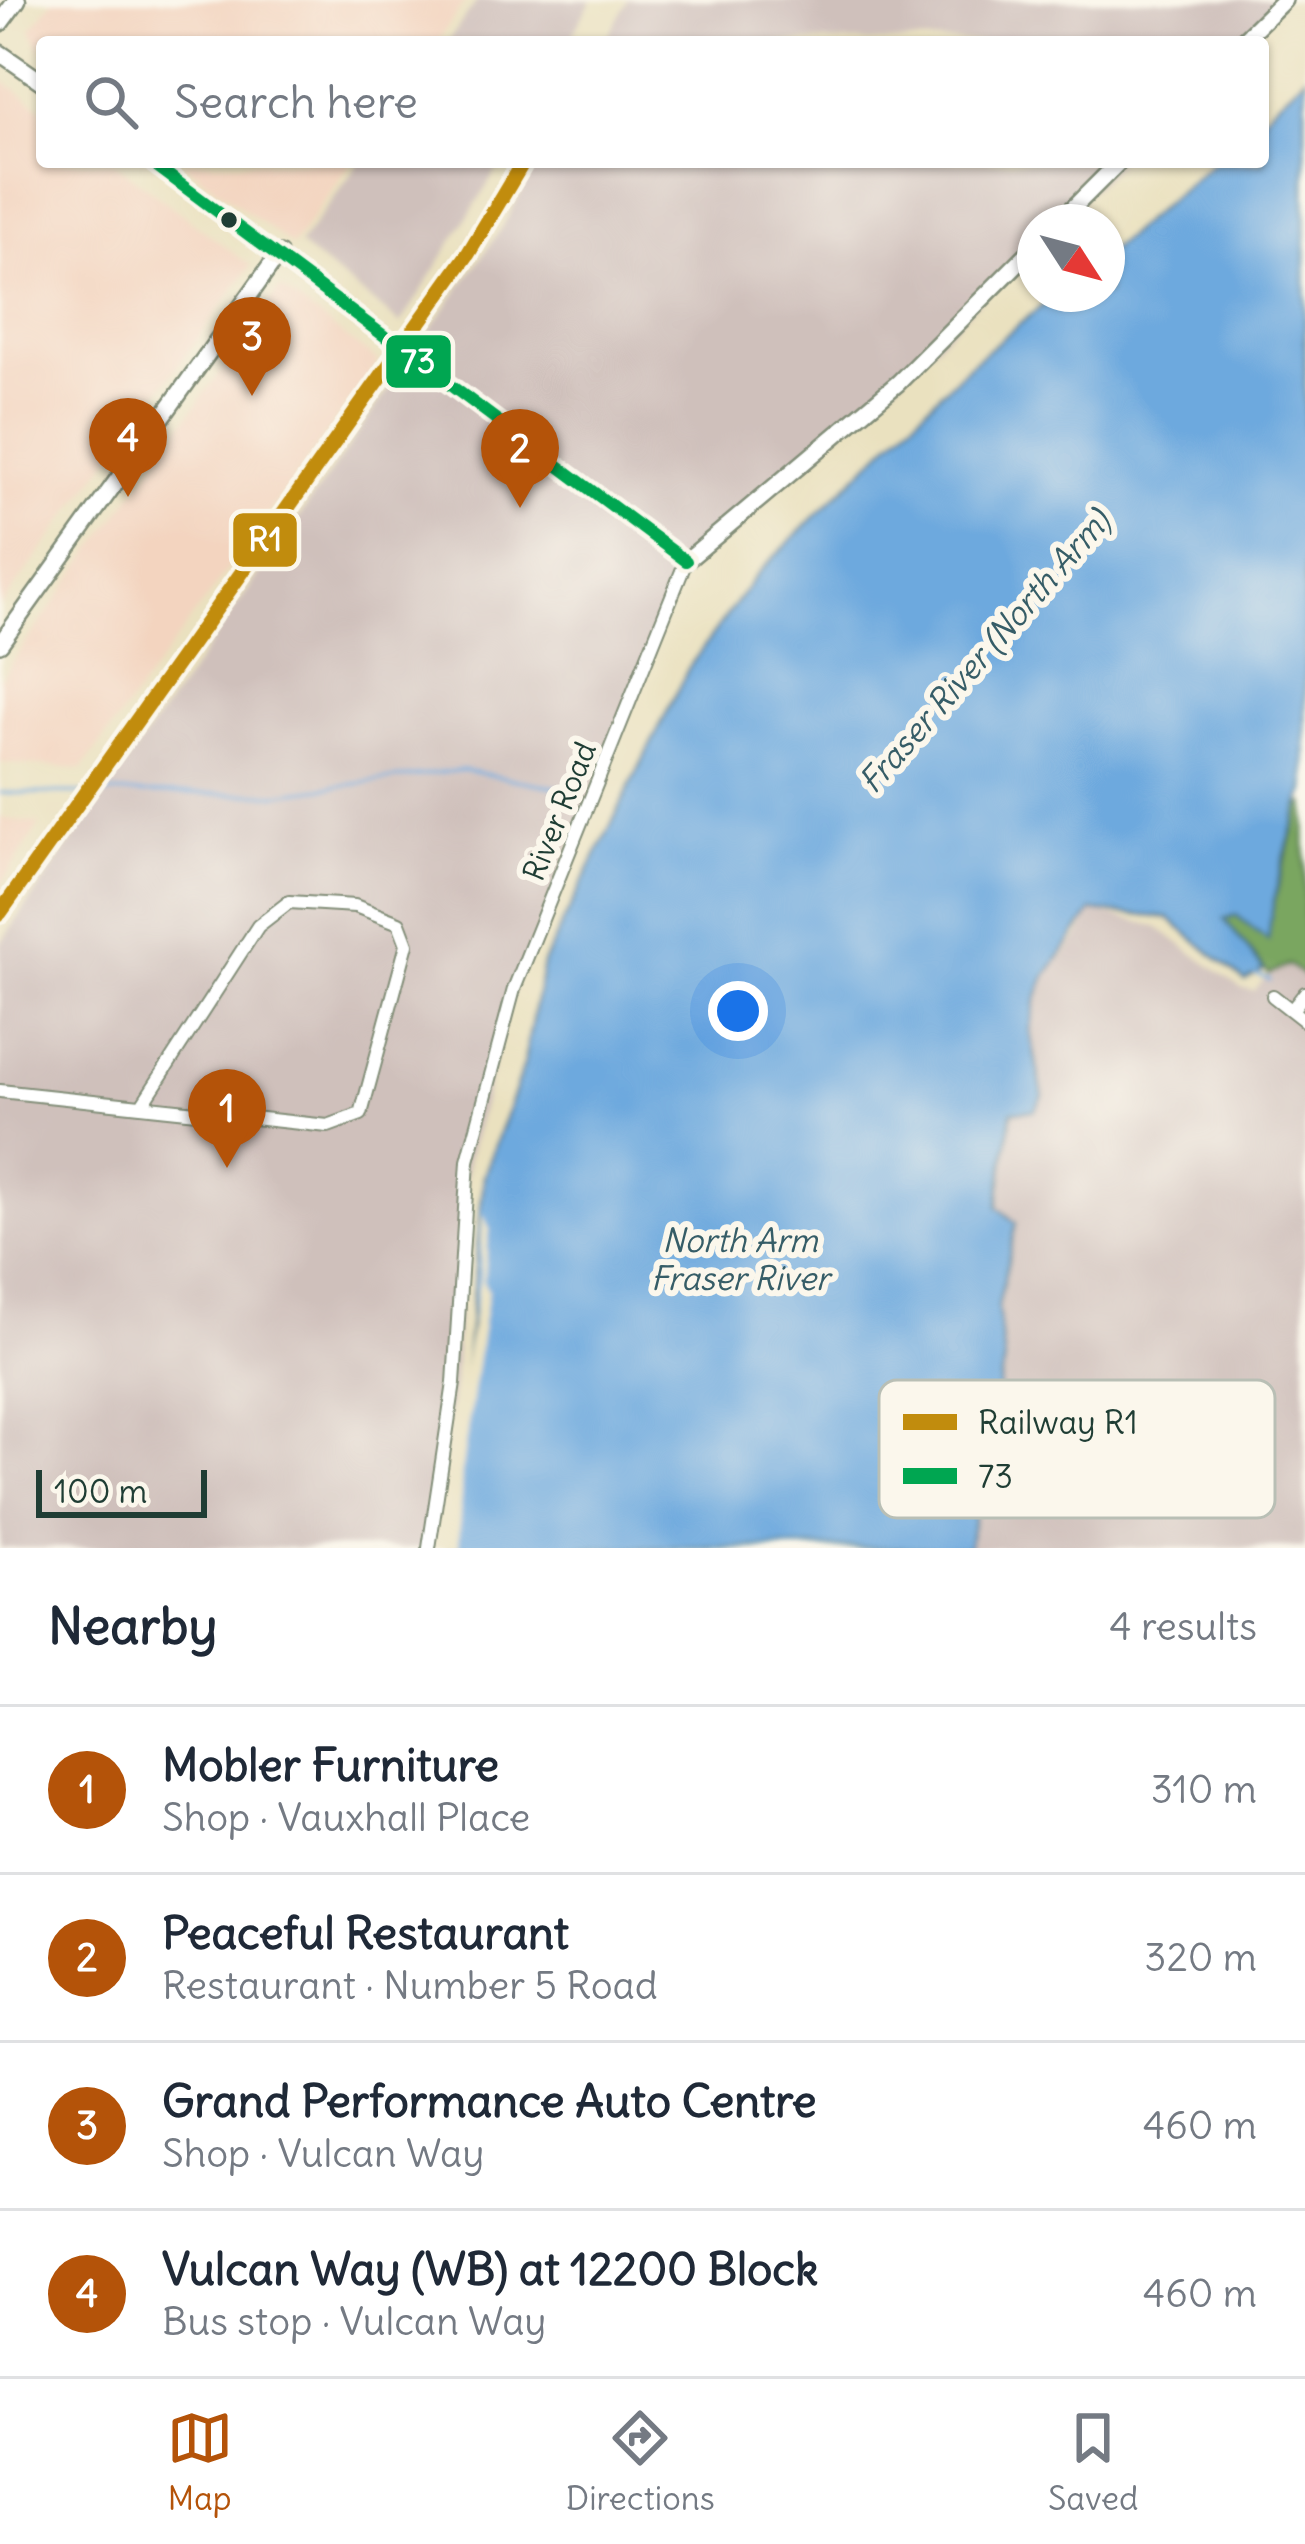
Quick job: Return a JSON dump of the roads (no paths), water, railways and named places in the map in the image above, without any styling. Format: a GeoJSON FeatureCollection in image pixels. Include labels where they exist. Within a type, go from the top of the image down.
{"type":"FeatureCollection","features":[{"type":"Feature","properties":{"kind":"main road"},"geometry":{"type":"LineString","coordinates":[[0,23],[17,0]]}},
{"type":"Feature","properties":{"kind":"street"},"geometry":{"type":"LineString","coordinates":[[1247,36],[1285,0]]}},
{"type":"Feature","properties":{"kind":"street"},"geometry":{"type":"LineString","coordinates":[[0,53],[36,78]]}},
{"type":"Feature","properties":{"kind":"street"},"geometry":{"type":"LineString","coordinates":[[159,168],[686,561]]}},
{"type":"Feature","properties":{"kind":"street"},"geometry":{"type":"LineString","coordinates":[[1077,204],[1113,168]]}},
{"type":"Feature","properties":{"kind":"street"},"geometry":{"type":"LineString","coordinates":[[0,644],[279,254]]}},
{"type":"Feature","properties":{"kind":"street","name":"River Road"},"geometry":{"type":"LineString","coordinates":[[430,1548],[454,1383],[468,1161],[514,989],[686,561],[898,383],[1017,264]]}},
{"type":"Feature","properties":{"kind":"street"},"geometry":{"type":"LineString","coordinates":[[0,1091],[328,1126],[361,1114],[407,944],[399,922],[356,906],[289,902],[258,926],[142,1105]]}},
{"type":"Feature","properties":{"kind":"street"},"geometry":{"type":"LineString","coordinates":[[1292,1010],[1305,993]]}},
{"type":"Feature","properties":{"kind":"street"},"geometry":{"type":"LineString","coordinates":[[1274,996],[1305,1021]]}},
{"type":"Feature","properties":{"kind":"water","name":"North Arm Fraser River"},"geometry":{"type":"Polygon","coordinates":[[[1305,76],[1305,789],[1278,883],[1268,940],[1236,915],[1224,919],[1264,970],[1245,981],[1168,918],[1092,911],[1046,976],[1030,1031],[1043,1096],[1035,1110],[1012,1111],[998,1207],[1016,1223],[998,1307],[1004,1361],[1000,1380],[879,1380],[879,1518],[974,1518],[968,1548],[448,1548],[484,1176],[523,1067],[543,963],[689,667],[757,574],[970,364],[1035,312],[1125,312],[1125,238],[1206,168],[1269,168],[1269,110],[1305,76]]]}},
{"type":"Feature","properties":{"kind":"waterway"},"geometry":{"type":"LineString","coordinates":[[0,793],[277,794],[463,770],[566,789]]}},
{"type":"Feature","properties":{"kind":"waterway"},"geometry":{"type":"LineString","coordinates":[[1255,974],[1270,980]]}},
{"type":"Feature","properties":{"kind":"rail line","name":"R1"},"geometry":{"type":"LineString","coordinates":[[0,913],[468,254],[519,168]]}},
{"type":"Feature","properties":{"kind":"place","name":"Grand Performance Auto Centre"},"geometry":{"type":"Point","coordinates":[252,396]}},
{"type":"Feature","properties":{"kind":"place","name":"Vulcan Way (WB) at 12200 Block"},"geometry":{"type":"Point","coordinates":[128,497]}},
{"type":"Feature","properties":{"kind":"place","name":"Peaceful Restaurant"},"geometry":{"type":"Point","coordinates":[520,508]}},
{"type":"Feature","properties":{"kind":"place","name":"Mobler Furniture"},"geometry":{"type":"Point","coordinates":[227,1168]}},
{"type":"Feature","properties":{"kind":"water label","name":"Fraser River (North Arm)"},"geometry":{"type":"Point","coordinates":[984,651]}}]}
